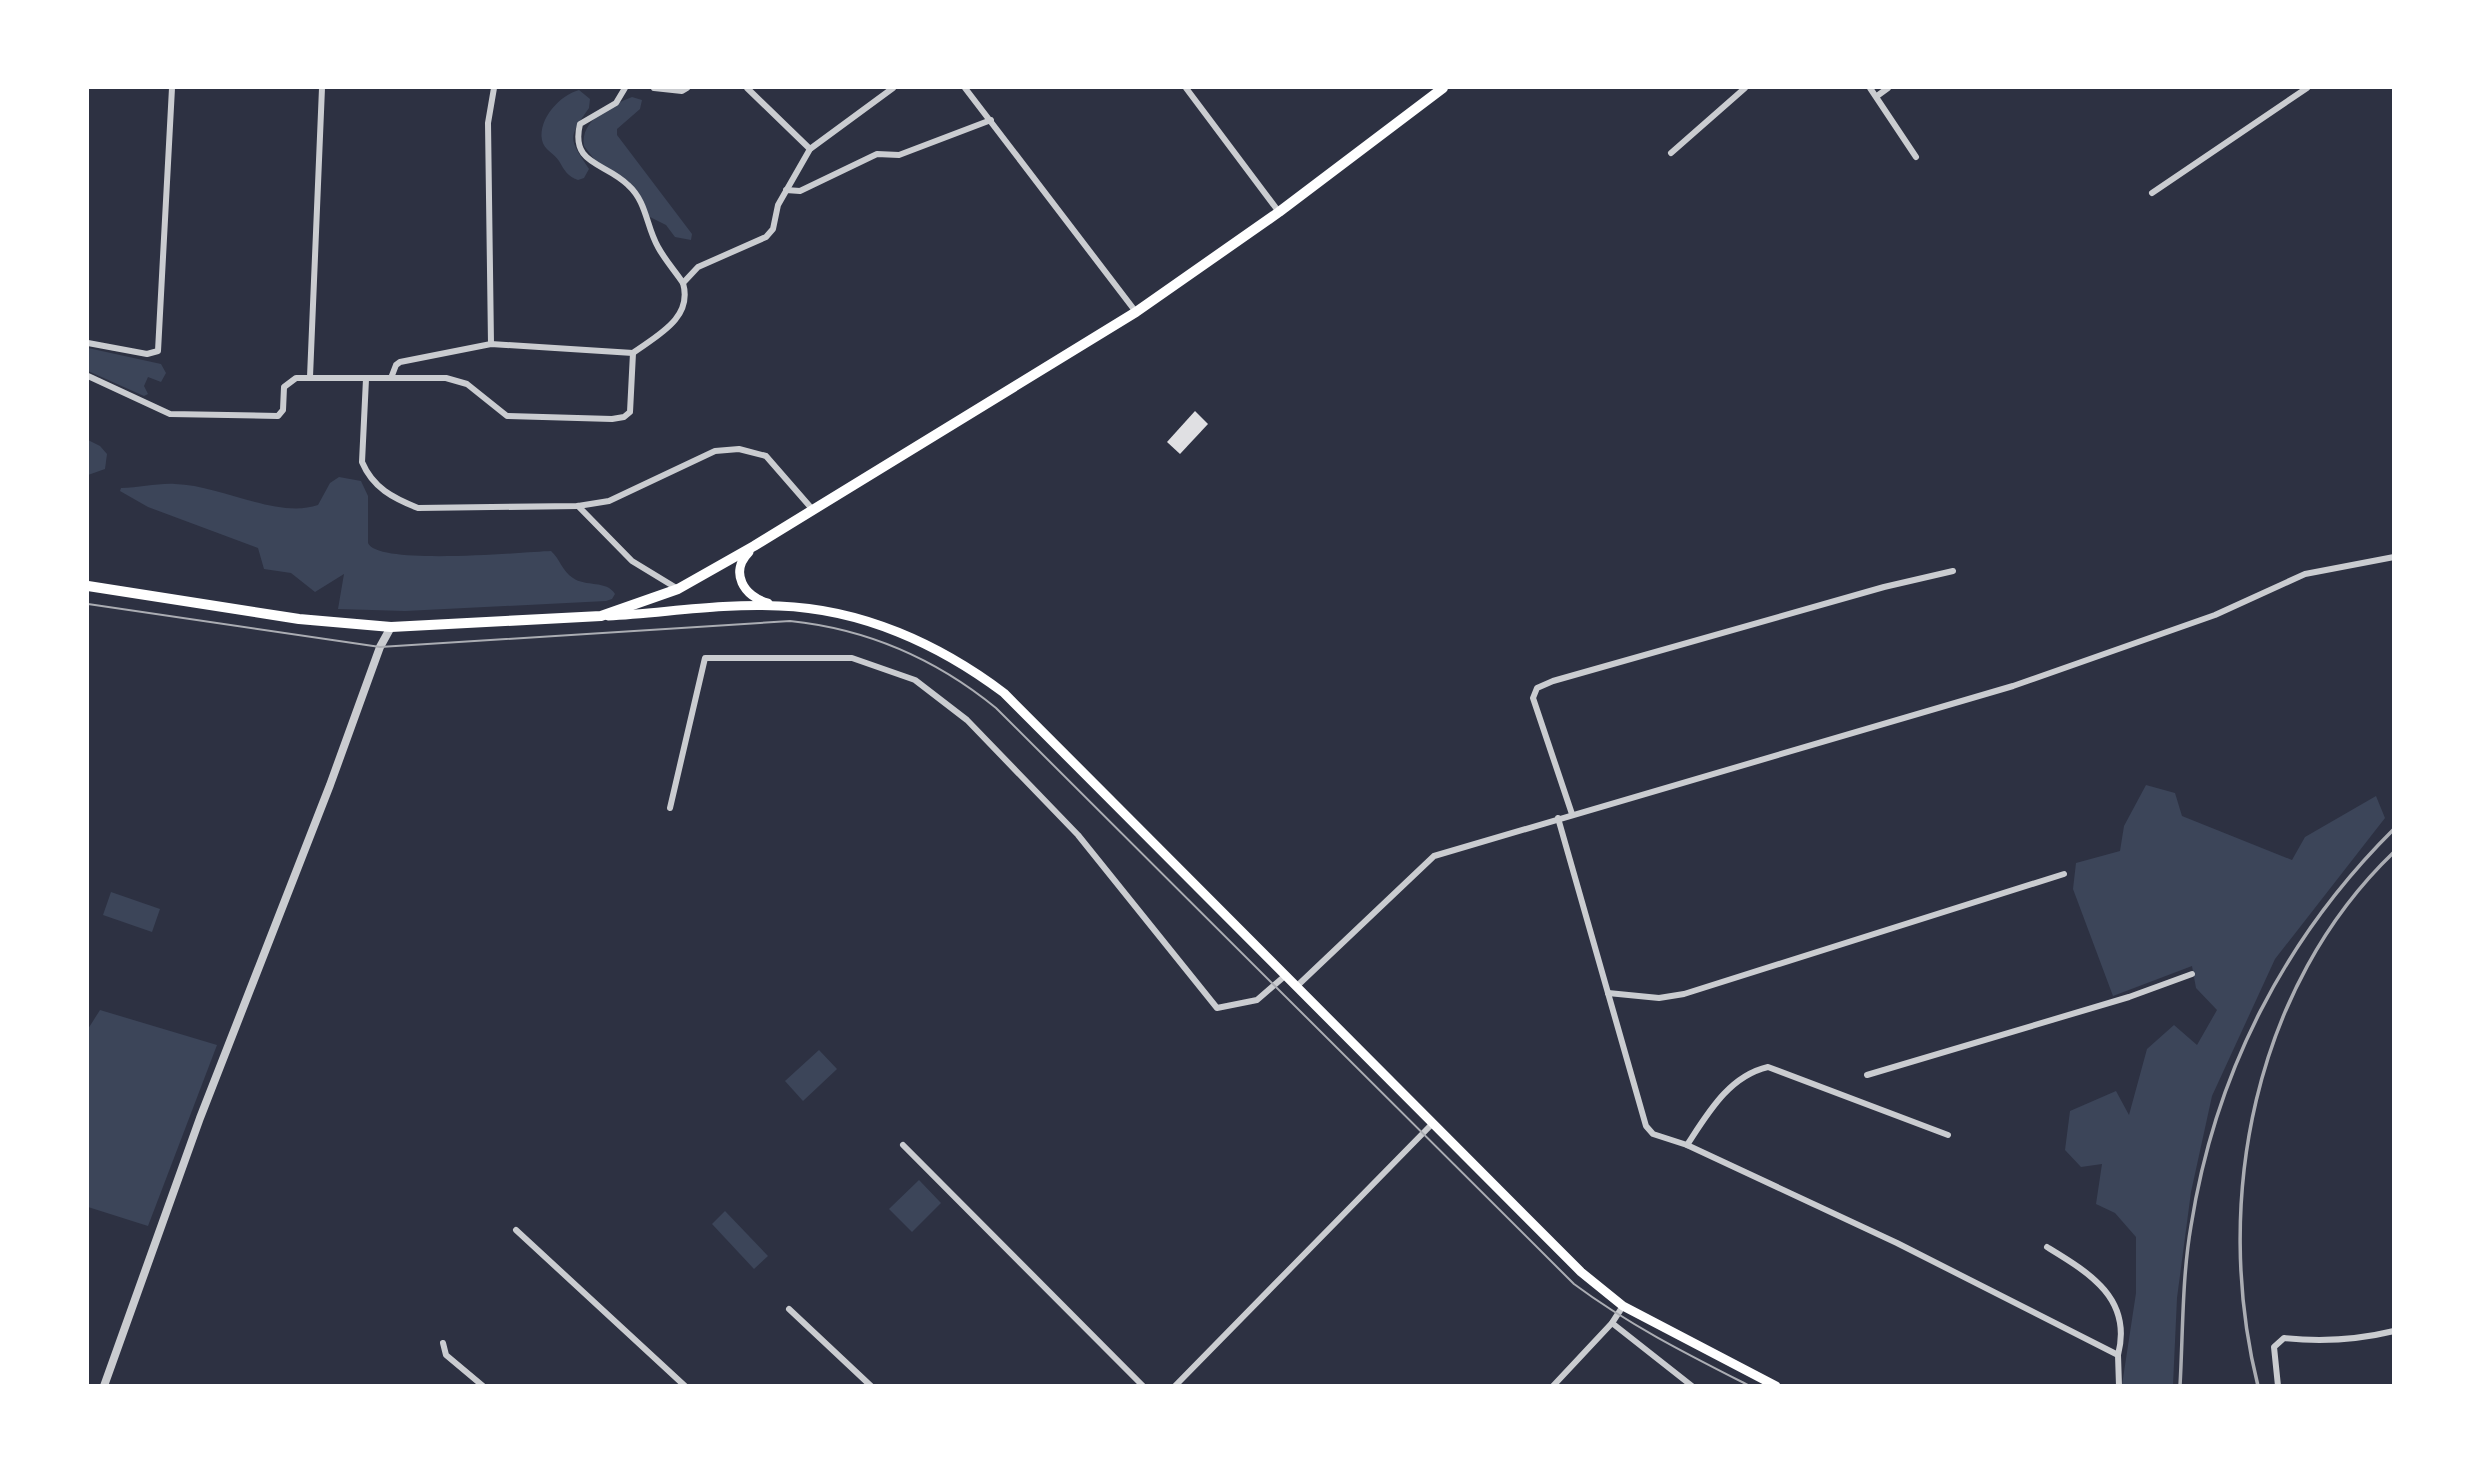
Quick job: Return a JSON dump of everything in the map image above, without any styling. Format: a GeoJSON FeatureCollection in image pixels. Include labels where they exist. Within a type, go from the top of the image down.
{"type":"FeatureCollection","features":[{"type":"Feature","properties":{"kind":"main road"},"geometry":{"type":"LineString","coordinates":[[601,616],[678,589],[754,546],[1136,312],[1279,212],[1443,88]]}},
{"type":"Feature","properties":{"kind":"main road"},"geometry":{"type":"LineString","coordinates":[[754,546],[743,558],[739,573],[744,590],[757,601],[776,606]]}},
{"type":"Feature","properties":{"kind":"main road"},"geometry":{"type":"LineString","coordinates":[[88,586],[299,619],[391,626],[776,606],[832,611],[903,634],[956,659],[1004,693],[1581,1272],[1623,1306],[1776,1385]]}},
{"type":"Feature","properties":{"kind":"street"},"geometry":{"type":"LineString","coordinates":[[88,343],[147,354],[158,351],[172,88]]}},
{"type":"Feature","properties":{"kind":"street"},"geometry":{"type":"LineString","coordinates":[[310,377],[322,88]]}},
{"type":"Feature","properties":{"kind":"street"},"geometry":{"type":"LineString","coordinates":[[491,344],[488,123],[494,88]]}},
{"type":"Feature","properties":{"kind":"street"},"geometry":{"type":"LineString","coordinates":[[391,378],[400,362],[491,344],[633,353],[682,313],[686,295],[683,283],[659,249],[642,202],[614,173],[583,156],[578,144],[580,124],[616,103],[625,88]]}},
{"type":"Feature","properties":{"kind":"street"},"geometry":{"type":"LineString","coordinates":[[654,88],[682,91],[687,88]]}},
{"type":"Feature","properties":{"kind":"street"},"geometry":{"type":"LineString","coordinates":[[747,88],[810,149]]}},
{"type":"Feature","properties":{"kind":"street"},"geometry":{"type":"LineString","coordinates":[[683,283],[698,267],[765,237],[773,229],[775,213],[786,190],[801,170],[810,149],[894,88]]}},
{"type":"Feature","properties":{"kind":"street"},"geometry":{"type":"LineString","coordinates":[[965,88],[1136,312]]}},
{"type":"Feature","properties":{"kind":"street"},"geometry":{"type":"LineString","coordinates":[[1186,88],[1279,212]]}},
{"type":"Feature","properties":{"kind":"street"},"geometry":{"type":"LineString","coordinates":[[1671,153],[1745,88]]}},
{"type":"Feature","properties":{"kind":"street"},"geometry":{"type":"LineString","coordinates":[[1870,88],[1916,157]]}},
{"type":"Feature","properties":{"kind":"street"},"geometry":{"type":"LineString","coordinates":[[1877,96],[1888,88]]}},
{"type":"Feature","properties":{"kind":"street"},"geometry":{"type":"LineString","coordinates":[[2152,193],[2307,88]]}},
{"type":"Feature","properties":{"kind":"street"},"geometry":{"type":"LineString","coordinates":[[786,190],[800,191],[877,154],[899,155],[991,120]]}},
{"type":"Feature","properties":{"kind":"street"},"geometry":{"type":"LineString","coordinates":[[88,376],[170,414],[278,416],[283,410],[286,383],[296,378],[310,377],[455,379],[508,416],[612,419],[630,412],[633,353]]}},
{"type":"Feature","properties":{"kind":"street"},"geometry":{"type":"LineString","coordinates":[[366,379],[362,462],[376,485],[395,499],[418,508],[578,506],[625,496],[715,451],[739,449],[766,456],[813,510]]}},
{"type":"Feature","properties":{"kind":"street"},"geometry":{"type":"LineString","coordinates":[[578,506],[632,561],[678,589]]}},
{"type":"Feature","properties":{"kind":"street"},"geometry":{"type":"LineString","coordinates":[[1297,986],[1434,856],[2013,686],[2216,615],[2305,574],[2393,557]]}},
{"type":"Feature","properties":{"kind":"street"},"geometry":{"type":"LineString","coordinates":[[1572,814],[1533,698],[1537,688],[1553,681],[1845,598],[1953,571]]}},
{"type":"Feature","properties":{"kind":"street"},"geometry":{"type":"LineString","coordinates":[[104,1385],[200,1118],[330,785],[380,647],[391,626]]}},
{"type":"Feature","properties":{"kind":"street"},"geometry":{"type":"LineString","coordinates":[[670,808],[705,657],[852,658],[915,680],[967,720],[1078,835],[1217,1008],[1257,1000],[1286,975]]}},
{"type":"Feature","properties":{"kind":"street"},"geometry":{"type":"LineString","coordinates":[[1558,818],[1646,1126],[1653,1134],[1687,1145],[1897,1243],[2119,1354]]}},
{"type":"Feature","properties":{"kind":"street"},"geometry":{"type":"LineString","coordinates":[[1608,993],[1659,998],[1684,994],[2064,874]]}},
{"type":"Feature","properties":{"kind":"street"},"geometry":{"type":"LineString","coordinates":[[1867,1075],[2129,997],[2192,974]]}},
{"type":"Feature","properties":{"kind":"street"},"geometry":{"type":"LineString","coordinates":[[1687,1145],[1732,1084],[1754,1070],[1768,1067],[1948,1135]]}},
{"type":"Feature","properties":{"kind":"street"},"geometry":{"type":"LineString","coordinates":[[1175,1385],[1433,1123]]}},
{"type":"Feature","properties":{"kind":"street"},"geometry":{"type":"LineString","coordinates":[[903,1145],[1143,1385]]}},
{"type":"Feature","properties":{"kind":"street"},"geometry":{"type":"LineString","coordinates":[[516,1230],[685,1385]]}},
{"type":"Feature","properties":{"kind":"street"},"geometry":{"type":"LineString","coordinates":[[2047,1247],[2098,1280],[2110,1296],[2118,1316],[2119,1385]]}},
{"type":"Feature","properties":{"kind":"street"},"geometry":{"type":"LineString","coordinates":[[1553,1385],[1612,1322],[1623,1306]]}},
{"type":"Feature","properties":{"kind":"street"},"geometry":{"type":"LineString","coordinates":[[789,1309],[871,1385]]}},
{"type":"Feature","properties":{"kind":"street"},"geometry":{"type":"LineString","coordinates":[[1612,1322],[1692,1385]]}},
{"type":"Feature","properties":{"kind":"street"},"geometry":{"type":"LineString","coordinates":[[2278,1385],[2274,1347],[2284,1338],[2318,1342],[2393,1331]]}},
{"type":"Feature","properties":{"kind":"street"},"geometry":{"type":"LineString","coordinates":[[443,1343],[446,1355],[483,1385]]}},
{"type":"Feature","properties":{"kind":"shaded area"},"geometry":{"type":"Polygon","coordinates":[[[579,90],[590,99],[589,108],[577,126],[573,138],[577,151],[589,169],[584,178],[578,180],[567,173],[545,146],[542,132],[547,116],[558,102],[579,90]]]}},
{"type":"Feature","properties":{"kind":"shaded area"},"geometry":{"type":"Polygon","coordinates":[[[632,97],[642,100],[640,109],[617,129],[617,135],[692,234],[691,240],[675,237],[666,225],[650,217],[633,191],[594,159],[584,146],[584,137],[592,121],[606,110],[632,97]]]}},
{"type":"Feature","properties":{"kind":"shaded area"},"geometry":{"type":"Polygon","coordinates":[[[88,348],[161,364],[166,373],[161,382],[148,377],[144,386],[148,394],[144,396],[88,371],[88,348]]]}},
{"type":"Feature","properties":{"kind":"shaded area"},"geometry":{"type":"Polygon","coordinates":[[[88,440],[100,446],[107,454],[105,469],[88,475],[88,440]]]}},
{"type":"Feature","properties":{"kind":"shaded area"},"geometry":{"type":"Polygon","coordinates":[[[339,477],[361,481],[368,496],[368,543],[377,550],[422,556],[551,551],[573,578],[607,587],[615,594],[612,599],[606,601],[405,611],[338,609],[344,574],[315,592],[291,573],[264,569],[258,548],[148,507],[120,491],[121,488],[175,484],[211,490],[267,505],[302,508],[318,505],[330,483],[339,477]]]}},
{"type":"Feature","properties":{"kind":"shaded area"},"geometry":{"type":"Polygon","coordinates":[[[2146,785],[2175,793],[2182,816],[2292,860],[2305,837],[2376,796],[2385,818],[2275,959],[2212,1096],[2191,1192],[2177,1298],[2173,1385],[2122,1385],[2136,1293],[2136,1237],[2115,1213],[2096,1204],[2102,1164],[2081,1167],[2065,1150],[2070,1111],[2116,1091],[2129,1115],[2147,1049],[2174,1025],[2197,1045],[2217,1010],[2196,988],[2192,966],[2113,996],[2073,889],[2076,863],[2120,851],[2124,826],[2146,785]]]}},
{"type":"Feature","properties":{"kind":"shaded area"},"geometry":{"type":"Polygon","coordinates":[[[111,892],[160,909],[152,932],[103,915],[111,892]]]}},
{"type":"Feature","properties":{"kind":"shaded area"},"geometry":{"type":"Polygon","coordinates":[[[100,1010],[217,1045],[148,1226],[88,1207],[88,1029],[100,1010]]]}},
{"type":"Feature","properties":{"kind":"shaded area"},"geometry":{"type":"Polygon","coordinates":[[[819,1050],[837,1069],[803,1101],[785,1081],[819,1050]]]}},
{"type":"Feature","properties":{"kind":"shaded area"},"geometry":{"type":"Polygon","coordinates":[[[919,1180],[941,1203],[912,1232],[889,1209],[919,1180]]]}},
{"type":"Feature","properties":{"kind":"shaded area"},"geometry":{"type":"Polygon","coordinates":[[[725,1211],[768,1256],[754,1269],[712,1224],[725,1211]]]}},
{"type":"Feature","properties":{"kind":"building"},"geometry":{"type":"Polygon","coordinates":[[[1195,411],[1208,424],[1180,454],[1167,442],[1195,411]]]}},
{"type":"Feature","properties":{"kind":"tram line"},"geometry":{"type":"LineString","coordinates":[[88,604],[380,647],[790,621],[846,631],[873,639],[925,661],[996,708],[1574,1284],[1638,1326],[1750,1386]]}},
{"type":"Feature","properties":{"kind":"railway"},"geometry":{"type":"LineString","coordinates":[[2180,1386],[2184,1286],[2191,1226],[2217,1115],[2237,1062],[2260,1011],[2288,962],[2319,916],[2355,871],[2394,829]]}},
{"type":"Feature","properties":{"kind":"railway"},"geometry":{"type":"LineString","coordinates":[[2258,1386],[2245,1316],[2240,1244],[2244,1172],[2256,1100],[2277,1031],[2307,966],[2346,906],[2394,852]]}}]}
